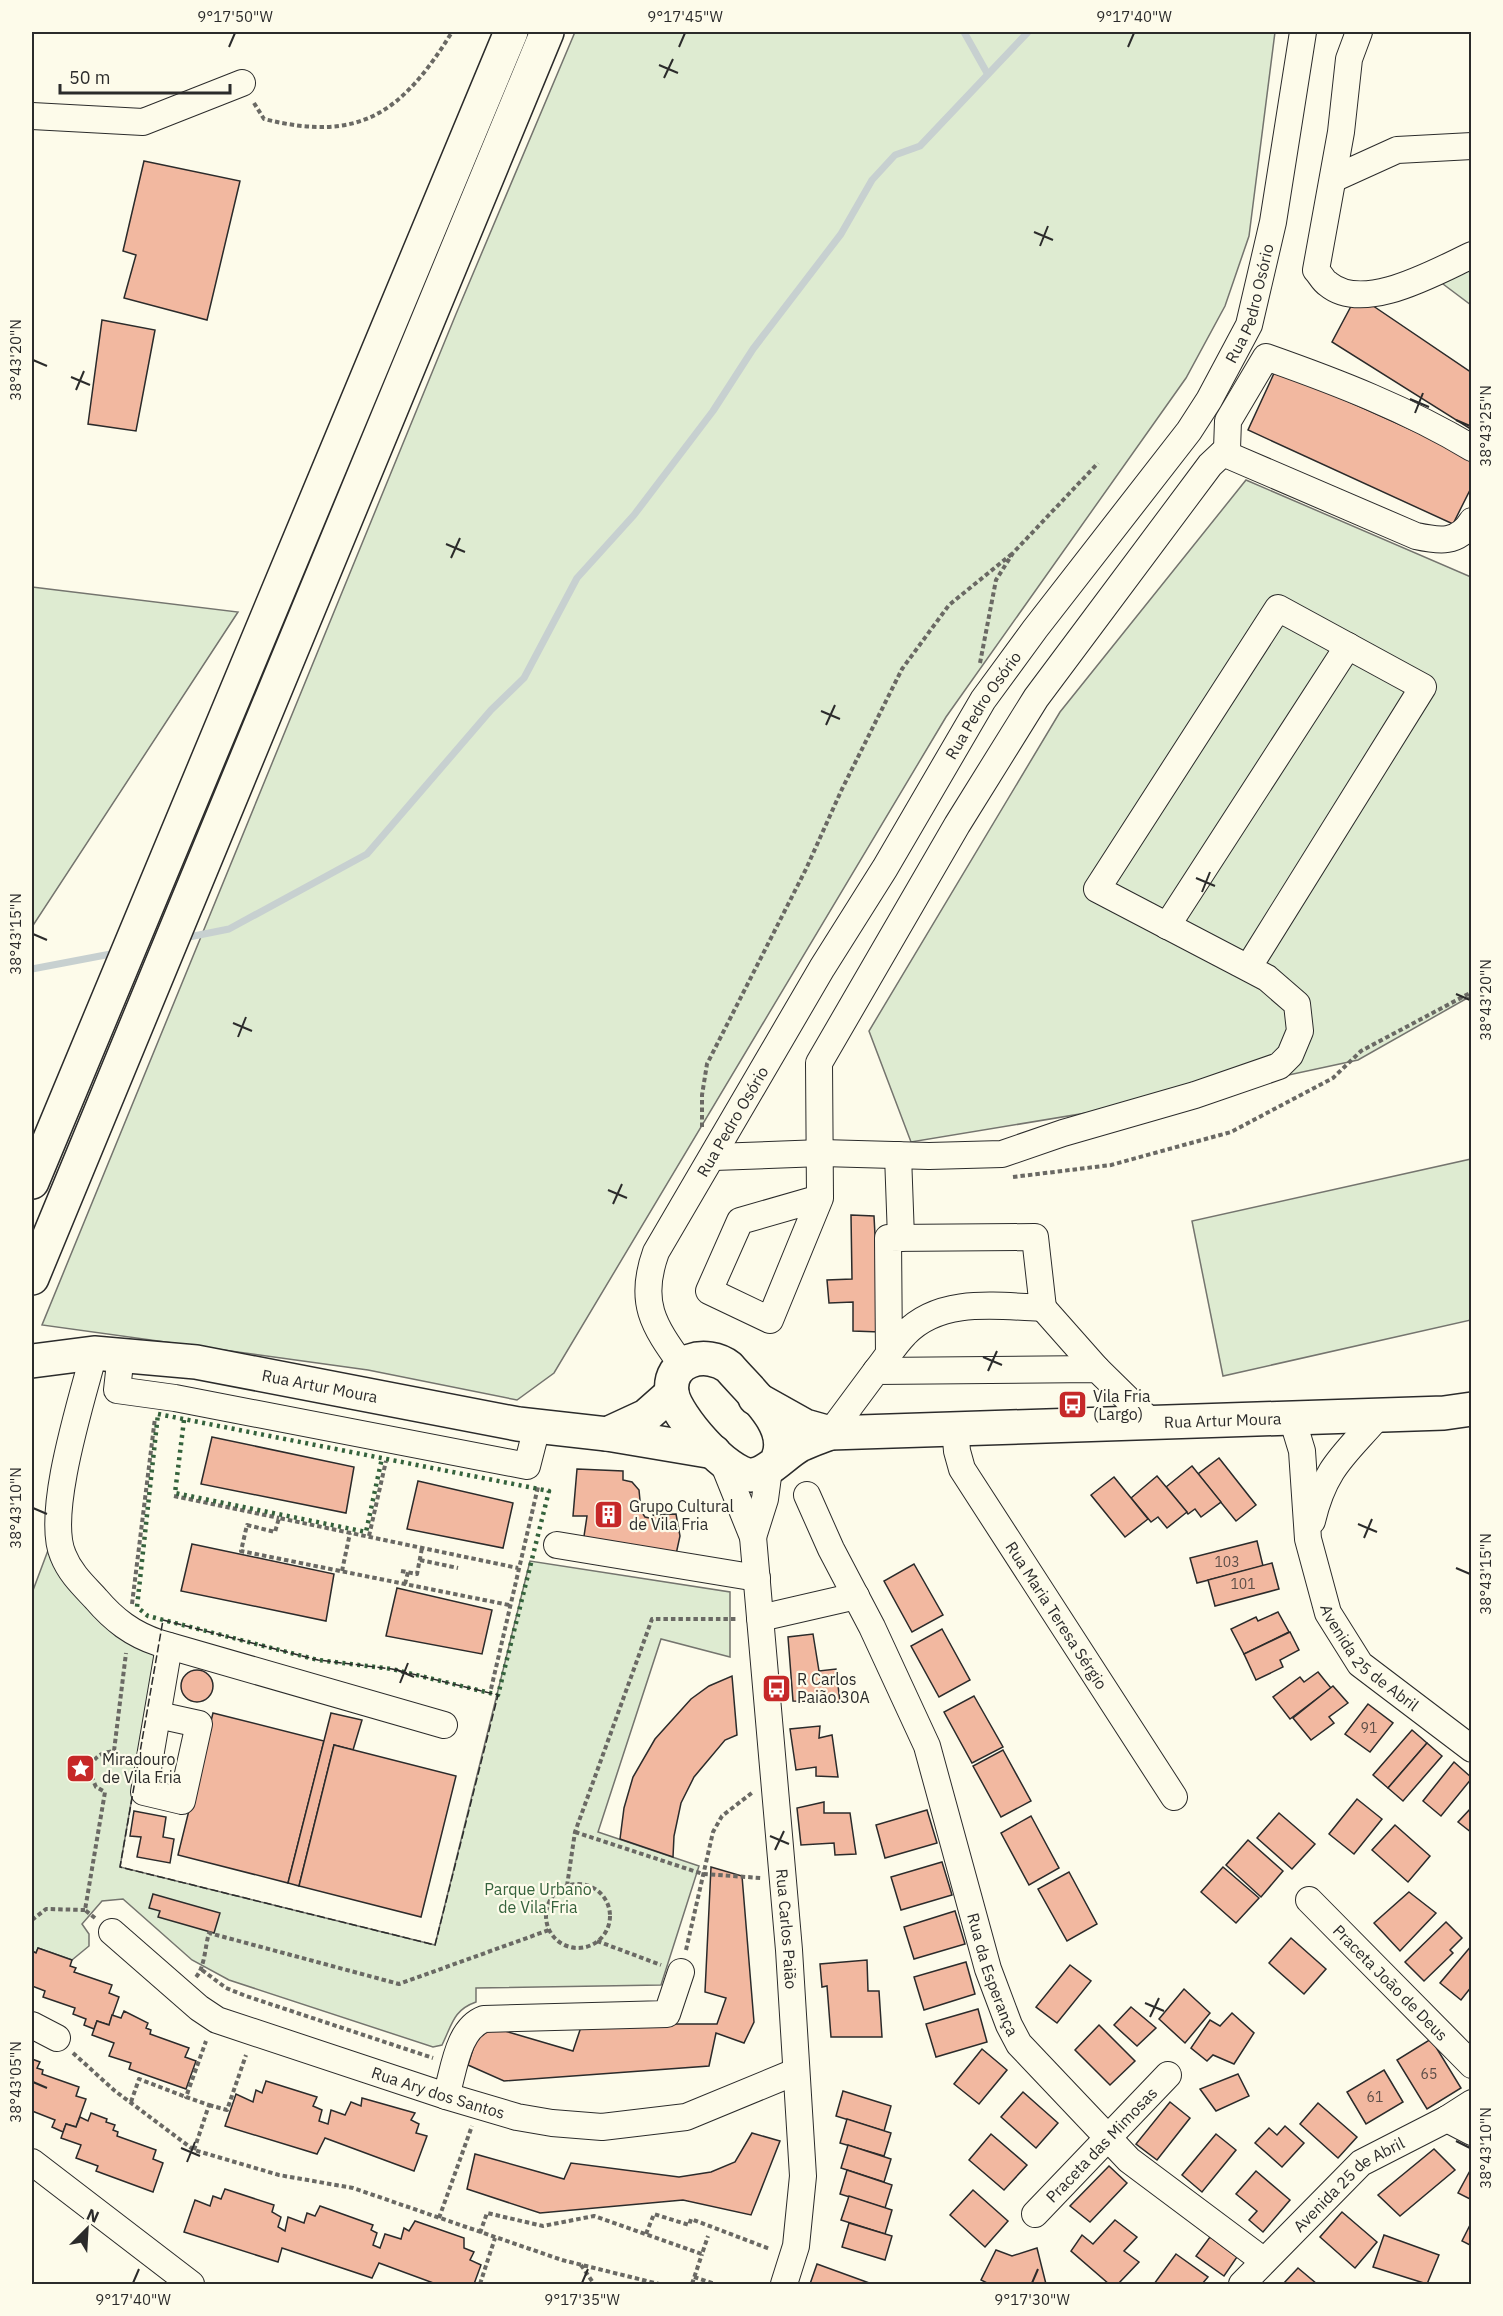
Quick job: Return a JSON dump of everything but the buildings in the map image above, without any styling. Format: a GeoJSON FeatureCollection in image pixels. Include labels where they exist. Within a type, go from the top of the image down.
{"type":"FeatureCollection","features":[{"type":"Feature","properties":{"kind":"main road"},"geometry":{"type":"LineString","coordinates":[[32,1182],[511,32]]}},
{"type":"Feature","properties":{"kind":"main road"},"geometry":{"type":"LineString","coordinates":[[32,1278],[547,32]]}},
{"type":"Feature","properties":{"kind":"main road","name":"Rua Artur Moura"},"geometry":{"type":"LineString","coordinates":[[32,1361],[94,1355],[196,1362],[537,1427],[608,1434],[719,1459],[739,1474],[749,1476],[802,1444],[830,1432],[1444,1413],[1472,1409]]}},
{"type":"Feature","properties":{"kind":"main road"},"geometry":{"type":"LineString","coordinates":[[608,1434],[646,1416],[677,1379],[705,1357],[721,1361],[756,1398],[781,1432],[783,1442],[774,1463]]}},
{"type":"Feature","properties":{"kind":"main road"},"geometry":{"type":"LineString","coordinates":[[677,1379],[675,1405],[719,1459]]}},
{"type":"Feature","properties":{"kind":"main road"},"geometry":{"type":"LineString","coordinates":[[756,1398],[806,1426],[830,1432]]}},
{"type":"Feature","properties":{"kind":"street","name":"Rua Pedro Osório"},"geometry":{"type":"LineString","coordinates":[[677,1379],[663,1339],[652,1318],[646,1295],[647,1279],[656,1252],[714,1157],[822,968],[885,867],[983,700],[1188,431],[1209,400],[1249,325],[1273,222],[1303,32]]}},
{"type":"Feature","properties":{"kind":"street"},"geometry":{"type":"LineString","coordinates":[[1359,32],[1349,59],[1333,179],[1316,270],[1328,284],[1345,293],[1374,294],[1409,284],[1472,255]]}},
{"type":"Feature","properties":{"kind":"street"},"geometry":{"type":"LineString","coordinates":[[32,116],[143,122],[242,83]]}},
{"type":"Feature","properties":{"kind":"street"},"geometry":{"type":"LineString","coordinates":[[1333,179],[1397,150],[1472,146]]}},
{"type":"Feature","properties":{"kind":"street"},"geometry":{"type":"LineString","coordinates":[[820,1198],[740,1221],[709,1291],[770,1320],[820,1198],[822,1153],[819,1063],[957,825],[1036,698],[1210,465],[1227,449],[1228,421],[1245,388],[1266,357],[1344,385],[1436,427],[1472,448]]}},
{"type":"Feature","properties":{"kind":"street"},"geometry":{"type":"LineString","coordinates":[[1223,453],[1416,536],[1432,540],[1454,540],[1464,533],[1472,521]]}},
{"type":"Feature","properties":{"kind":"street"},"geometry":{"type":"LineString","coordinates":[[714,1157],[822,1153],[1002,1154],[1195,1095],[1279,1066],[1290,1055],[1300,1031],[1297,1004],[1267,978],[1096,889],[1278,608],[1423,687],[1248,968]]}},
{"type":"Feature","properties":{"kind":"street"},"geometry":{"type":"LineString","coordinates":[[1167,926],[1348,646]]}},
{"type":"Feature","properties":{"kind":"street"},"geometry":{"type":"LineString","coordinates":[[898,1155],[901,1238]]}},
{"type":"Feature","properties":{"kind":"street"},"geometry":{"type":"LineString","coordinates":[[883,1363],[888,1238],[1035,1237],[1043,1308],[1097,1369],[1150,1421]]}},
{"type":"Feature","properties":{"kind":"street"},"geometry":{"type":"LineString","coordinates":[[830,1432],[906,1333],[939,1311],[985,1305],[1043,1308]]}},
{"type":"Feature","properties":{"kind":"street"},"geometry":{"type":"LineString","coordinates":[[94,1355],[117,1390],[527,1466],[537,1427]]}},
{"type":"Feature","properties":{"kind":"street"},"geometry":{"type":"LineString","coordinates":[[94,1355],[69,1449],[58,1518],[59,1540],[74,1575],[110,1615],[129,1630],[169,1646],[444,1725]]}},
{"type":"Feature","properties":{"kind":"street"},"geometry":{"type":"LineString","coordinates":[[883,1363],[1097,1369]]}},
{"type":"Feature","properties":{"kind":"street","name":"Avenida 25 de Abril"},"geometry":{"type":"LineString","coordinates":[[1308,1539],[1317,1502],[1335,1463],[1380,1414]]}},
{"type":"Feature","properties":{"kind":"street","name":"Avenida 25 de Abril"},"geometry":{"type":"LineString","coordinates":[[1292,1418],[1302,1451],[1308,1539],[1328,1613],[1360,1664],[1472,1749]]}},
{"type":"Feature","properties":{"kind":"street","name":"Rua Maria Teresa Sérgio"},"geometry":{"type":"LineString","coordinates":[[956,1428],[957,1450],[962,1469],[1174,1797]]}},
{"type":"Feature","properties":{"kind":"street","name":"Rua Carlos Paião"},"geometry":{"type":"LineString","coordinates":[[719,1459],[753,1538],[783,1880],[803,2176],[792,2257],[784,2284]]}},
{"type":"Feature","properties":{"kind":"street","name":"Rua Carlos Paião"},"geometry":{"type":"LineString","coordinates":[[753,1538],[774,1463]]}},
{"type":"Feature","properties":{"kind":"street","name":"Rua da Esperança"},"geometry":{"type":"LineString","coordinates":[[807,1495],[927,1746],[988,1969],[1009,2025],[1019,2044],[1129,2160],[1264,2261]]}},
{"type":"Feature","properties":{"kind":"street"},"geometry":{"type":"LineString","coordinates":[[557,1545],[757,1578]]}},
{"type":"Feature","properties":{"kind":"street"},"geometry":{"type":"LineString","coordinates":[[760,1618],[856,1596]]}},
{"type":"Feature","properties":{"kind":"street"},"geometry":{"type":"LineString","coordinates":[[158,1715],[169,1646]]}},
{"type":"Feature","properties":{"kind":"street","name":"Praceta João de Deus"},"geometry":{"type":"LineString","coordinates":[[1309,1900],[1472,2065]]}},
{"type":"Feature","properties":{"kind":"street","name":"Rua Ary dos Santos"},"geometry":{"type":"LineString","coordinates":[[112,1932],[199,2008],[214,2017],[438,2094],[552,2123],[602,2127],[686,2117],[795,2072]]}},
{"type":"Feature","properties":{"kind":"street"},"geometry":{"type":"LineString","coordinates":[[438,2094],[465,2035],[475,2022],[484,2019],[667,2014],[681,1972]]}},
{"type":"Feature","properties":{"kind":"street"},"geometry":{"type":"LineString","coordinates":[[32,2025],[57,2038]]}},
{"type":"Feature","properties":{"kind":"street","name":"Praceta das Mimosas"},"geometry":{"type":"LineString","coordinates":[[1035,2214],[1168,2075]]}},
{"type":"Feature","properties":{"kind":"street","name":"Avenida 25 de Abril"},"geometry":{"type":"LineString","coordinates":[[1242,2284],[1361,2163],[1447,2119],[1472,2103]]}},
{"type":"Feature","properties":{"kind":"street"},"geometry":{"type":"LineString","coordinates":[[1447,2119],[1472,2132]]}},
{"type":"Feature","properties":{"kind":"street"},"geometry":{"type":"LineString","coordinates":[[32,2162],[191,2284]]}},
{"type":"Feature","properties":{"kind":"path"},"geometry":{"type":"LineString","coordinates":[[242,83],[264,119],[320,129],[360,123],[377,115],[421,76],[452,32]]}},
{"type":"Feature","properties":{"kind":"path"},"geometry":{"type":"LineString","coordinates":[[714,1157],[702,1144],[702,1095],[707,1064],[806,869],[847,778],[902,669],[949,605],[1013,553],[1098,463]]}},
{"type":"Feature","properties":{"kind":"path"},"geometry":{"type":"LineString","coordinates":[[983,700],[980,657],[996,580],[1013,553]]}},
{"type":"Feature","properties":{"kind":"path"},"geometry":{"type":"LineString","coordinates":[[85,1910],[105,1792],[96,1787],[89,1771],[93,1759],[102,1752],[114,1751],[157,1396]]}},
{"type":"Feature","properties":{"kind":"path"},"geometry":{"type":"LineString","coordinates":[[369,1536],[391,1440]]}},
{"type":"Feature","properties":{"kind":"path"},"geometry":{"type":"LineString","coordinates":[[491,1689],[539,1485],[527,1466]]}},
{"type":"Feature","properties":{"kind":"path"},"geometry":{"type":"LineString","coordinates":[[174,1496],[518,1568]]}},
{"type":"Feature","properties":{"kind":"path"},"geometry":{"type":"LineString","coordinates":[[279,1518],[275,1532],[247,1525],[241,1551],[509,1605]]}},
{"type":"Feature","properties":{"kind":"path"},"geometry":{"type":"LineString","coordinates":[[342,1571],[350,1533]]}},
{"type":"Feature","properties":{"kind":"path"},"geometry":{"type":"LineString","coordinates":[[401,1571],[417,1574],[422,1548]]}},
{"type":"Feature","properties":{"kind":"path"},"geometry":{"type":"LineString","coordinates":[[420,1560],[458,1568]]}},
{"type":"Feature","properties":{"kind":"path"},"geometry":{"type":"LineString","coordinates":[[405,1584],[408,1572]]}},
{"type":"Feature","properties":{"kind":"path"},"geometry":{"type":"LineString","coordinates":[[567,1886],[575,1832],[652,1619],[760,1618]]}},
{"type":"Feature","properties":{"kind":"path"},"geometry":{"type":"LineString","coordinates":[[597,1941],[681,1972],[712,1832],[722,1816],[774,1779]]}},
{"type":"Feature","properties":{"kind":"path"},"geometry":{"type":"LineString","coordinates":[[575,1832],[703,1874],[783,1880]]}},
{"type":"Feature","properties":{"kind":"path"},"geometry":{"type":"LineString","coordinates":[[578,1884],[589,1886],[606,1901],[610,1911],[609,1923],[605,1933],[597,1941],[587,1946],[565,1945],[549,1930],[546,1920],[550,1899],[567,1886],[578,1884]]}},
{"type":"Feature","properties":{"kind":"path"},"geometry":{"type":"LineString","coordinates":[[32,1920],[46,1909],[85,1910],[112,1932]]}},
{"type":"Feature","properties":{"kind":"path"},"geometry":{"type":"LineString","coordinates":[[202,1956],[209,1933],[399,1984],[549,1930]]}},
{"type":"Feature","properties":{"kind":"path"},"geometry":{"type":"LineString","coordinates":[[202,1970],[226,1988],[246,1996],[441,2060],[438,2094]]}},
{"type":"Feature","properties":{"kind":"path"},"geometry":{"type":"LineString","coordinates":[[186,2097],[214,2017]]}},
{"type":"Feature","properties":{"kind":"path"},"geometry":{"type":"LineString","coordinates":[[131,2103],[140,2079],[227,2110],[253,2032]]}},
{"type":"Feature","properties":{"kind":"path"},"geometry":{"type":"LineString","coordinates":[[57,2038],[131,2103],[194,2150],[279,2175],[353,2188],[480,2233],[580,2265],[659,2284]]}},
{"type":"Feature","properties":{"kind":"path"},"geometry":{"type":"LineString","coordinates":[[194,2150],[209,2105]]}},
{"type":"Feature","properties":{"kind":"path"},"geometry":{"type":"LineString","coordinates":[[439,2218],[480,2106]]}},
{"type":"Feature","properties":{"kind":"path"},"geometry":{"type":"LineString","coordinates":[[480,2233],[487,2213],[543,2226],[594,2216],[702,2253]]}},
{"type":"Feature","properties":{"kind":"path"},"geometry":{"type":"LineString","coordinates":[[646,2234],[654,2214],[688,2226],[691,2219],[792,2257]]}},
{"type":"Feature","properties":{"kind":"path"},"geometry":{"type":"LineString","coordinates":[[692,2284],[708,2236]]}},
{"type":"Feature","properties":{"kind":"path"},"geometry":{"type":"LineString","coordinates":[[480,2284],[495,2238]]}},
{"type":"Feature","properties":{"kind":"path"},"geometry":{"type":"LineString","coordinates":[[580,2265],[594,2284]]}},
{"type":"Feature","properties":{"kind":"path"},"geometry":{"type":"LineString","coordinates":[[694,2277],[715,2284]]}},
{"type":"Feature","properties":{"kind":"green space"},"geometry":{"type":"Polygon","coordinates":[[[575,32],[1275,32],[1249,236],[1225,306],[1186,378],[946,717],[554,1373],[517,1400],[368,1370],[42,1325],[456,314],[575,32]]]}},
{"type":"Feature","properties":{"kind":"green space"},"geometry":{"type":"Polygon","coordinates":[[[1471,262],[1471,305],[1435,278],[1471,262]]]}},
{"type":"Feature","properties":{"kind":"green space"},"geometry":{"type":"Polygon","coordinates":[[[1246,480],[1471,577],[1471,996],[1358,1060],[1195,1095],[911,1142],[869,1031],[1060,712],[1246,480]]]}},
{"type":"Feature","properties":{"kind":"green space"},"geometry":{"type":"Polygon","coordinates":[[[32,587],[238,612],[32,927],[32,587]]]}},
{"type":"Feature","properties":{"kind":"green space"},"geometry":{"type":"Polygon","coordinates":[[[1471,1159],[1471,1320],[1223,1376],[1192,1221],[1471,1159]]]}},
{"type":"Feature","properties":{"kind":"green space","name":"Parque Urbano de Vila Fria"},"geometry":{"type":"Polygon","coordinates":[[[50,1545],[157,1652],[120,1867],[435,1945],[530,1561],[730,1592],[730,1657],[661,1639],[598,1832],[699,1866],[661,1985],[476,1988],[476,2002],[462,2009],[451,2025],[442,2045],[433,2047],[229,1980],[192,1960],[123,1899],[102,1901],[82,1924],[89,1934],[89,1946],[72,1960],[38,1948],[36,1953],[32,1951],[32,1593],[50,1545]]]}},
{"type":"Feature","properties":{"kind":"waterway"},"geometry":{"type":"LineString","coordinates":[[964,32],[987,73]]}},
{"type":"Feature","properties":{"kind":"waterway"},"geometry":{"type":"LineString","coordinates":[[184,938],[229,929],[367,854],[491,710],[524,678],[577,578],[634,515],[713,411],[753,349],[841,234],[872,180],[895,155],[920,146],[1028,32]]}},
{"type":"Feature","properties":{"kind":"waterway"},"geometry":{"type":"LineString","coordinates":[[32,969],[116,953]]}},
{"type":"Feature","properties":{"kind":"hedge"},"geometry":{"type":"LineString","coordinates":[[158,1414],[549,1491],[498,1695],[392,1669],[318,1660],[148,1616],[137,1607],[158,1414]]}},
{"type":"Feature","properties":{"kind":"hedge"},"geometry":{"type":"LineString","coordinates":[[184,1420],[175,1493],[366,1532],[382,1458]]}},
{"type":"Feature","properties":{"kind":"fence"},"geometry":{"type":"LineString","coordinates":[[163,1620],[318,1660],[392,1669],[498,1695],[435,1945],[120,1867],[163,1620]]}},
{"type":"Feature","properties":{"kind":"place","name":"Vila Fria (Largo)"},"geometry":{"type":"Point","coordinates":[1072,1405]}},
{"type":"Feature","properties":{"kind":"place","name":"Grupo Cultural de Vila Fria"},"geometry":{"type":"Point","coordinates":[608,1515]}},
{"type":"Feature","properties":{"kind":"place","name":"R Carlos Paião 30A"},"geometry":{"type":"Point","coordinates":[776,1688]}},
{"type":"Feature","properties":{"kind":"place","name":"Miradouro de Vila Fria"},"geometry":{"type":"Point","coordinates":[81,1768]}}]}
